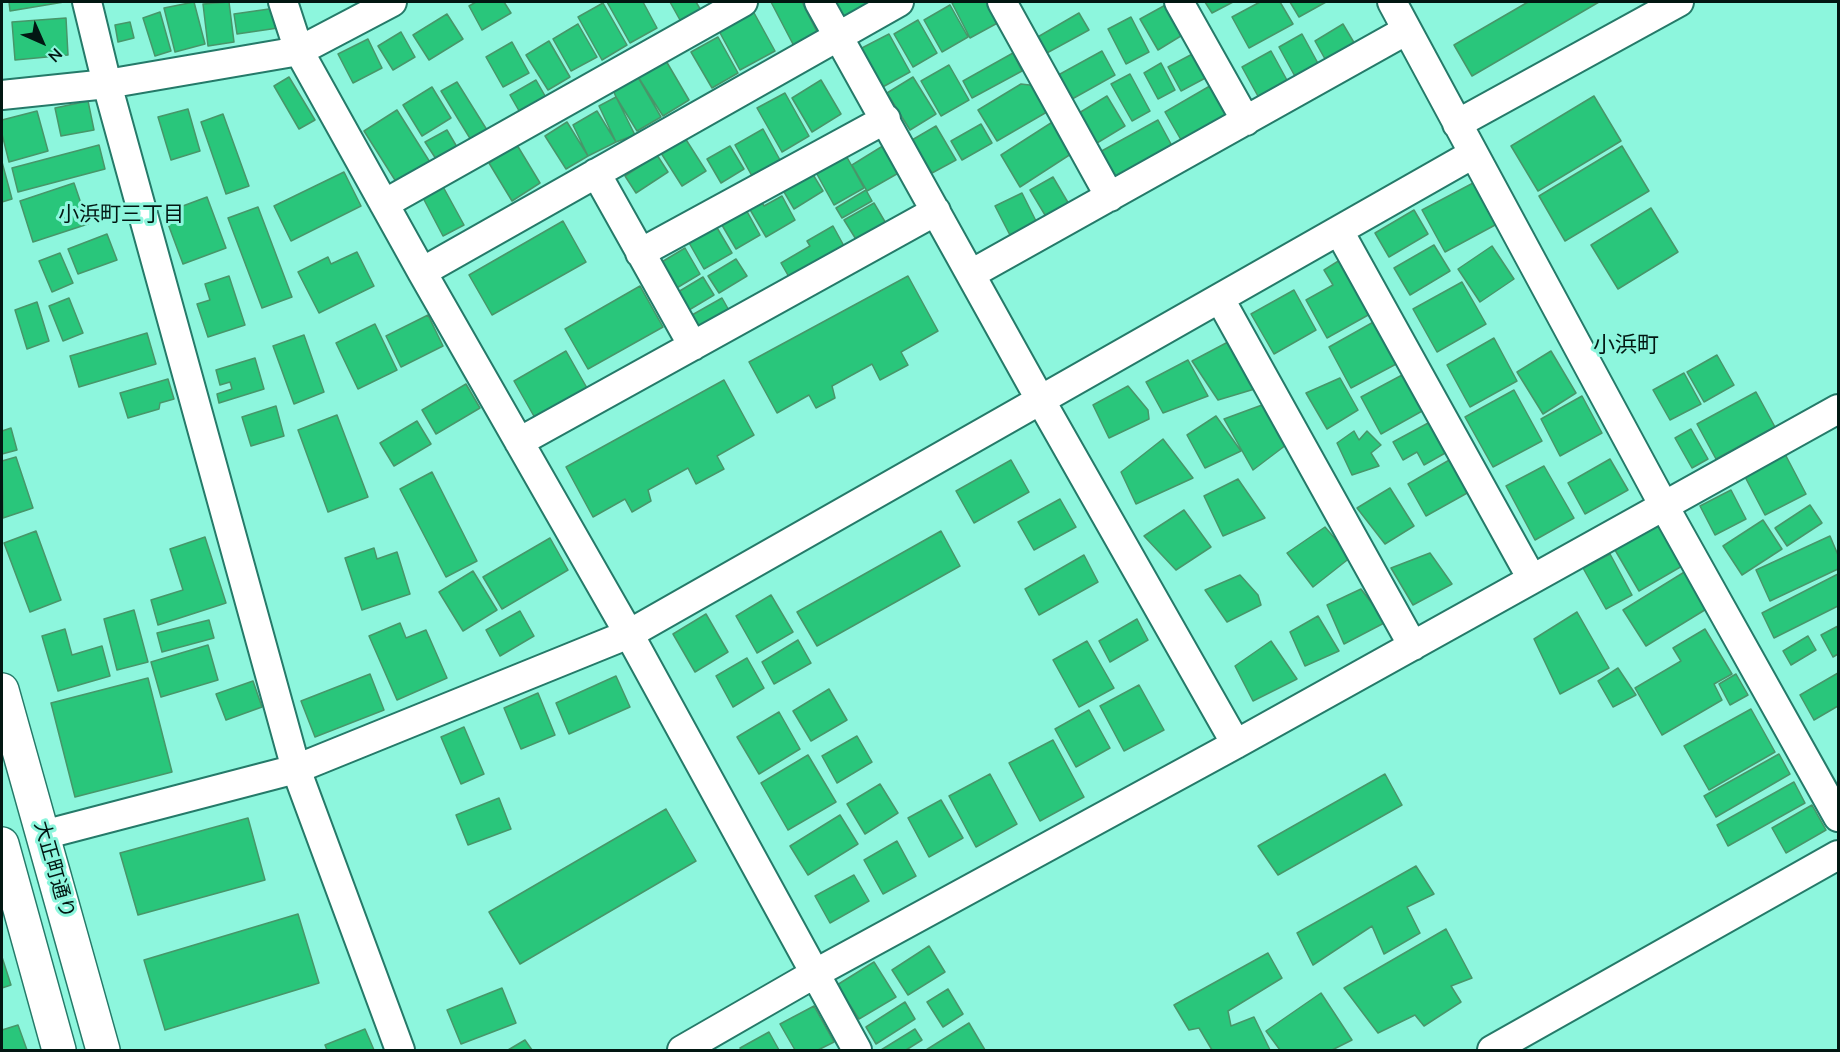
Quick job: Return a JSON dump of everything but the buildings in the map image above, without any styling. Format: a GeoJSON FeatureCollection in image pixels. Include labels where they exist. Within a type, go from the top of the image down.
{"type":"FeatureCollection","features":[{"type":"Feature","properties":{"kind":"highway","name":"大正町通り"},"geometry":{"type":"LineString","coordinates":[[2,690],[103,1050]]}},
{"type":"Feature","properties":{"kind":"highway"},"geometry":{"type":"LineString","coordinates":[[2,844],[59,1050]]}},
{"type":"Feature","properties":{"kind":"street"},"geometry":{"type":"LineString","coordinates":[[87,2],[296,769],[400,1050]]}},
{"type":"Feature","properties":{"kind":"street"},"geometry":{"type":"LineString","coordinates":[[283,2],[299,51],[422,272],[629,634],[857,1050]]}},
{"type":"Feature","properties":{"kind":"street"},"geometry":{"type":"LineString","coordinates":[[2,95],[108,84],[299,51],[392,2]]}},
{"type":"Feature","properties":{"kind":"street"},"geometry":{"type":"LineString","coordinates":[[384,204],[743,2]]}},
{"type":"Feature","properties":{"kind":"street"},"geometry":{"type":"LineString","coordinates":[[819,2],[839,34],[1041,401],[1236,744]]}},
{"type":"Feature","properties":{"kind":"street"},"geometry":{"type":"LineString","coordinates":[[422,272],[899,2]]}},
{"type":"Feature","properties":{"kind":"street"},"geometry":{"type":"LineString","coordinates":[[1002,2],[1110,197]]}},
{"type":"Feature","properties":{"kind":"street"},"geometry":{"type":"LineString","coordinates":[[1179,2],[1246,121]]}},
{"type":"Feature","properties":{"kind":"street"},"geometry":{"type":"LineString","coordinates":[[1392,2],[1664,506],[1839,817]]}},
{"type":"Feature","properties":{"kind":"street"},"geometry":{"type":"LineString","coordinates":[[1457,124],[1679,2]]}},
{"type":"Feature","properties":{"kind":"street"},"geometry":{"type":"LineString","coordinates":[[971,274],[1407,30]]}},
{"type":"Feature","properties":{"kind":"street"},"geometry":{"type":"LineString","coordinates":[[640,253],[886,119]]}},
{"type":"Feature","properties":{"kind":"street"},"geometry":{"type":"LineString","coordinates":[[43,835],[296,769],[629,634],[1473,154]]}},
{"type":"Feature","properties":{"kind":"street"},"geometry":{"type":"LineString","coordinates":[[596,173],[693,346]]}},
{"type":"Feature","properties":{"kind":"street"},"geometry":{"type":"LineString","coordinates":[[519,442],[936,211]]}},
{"type":"Feature","properties":{"kind":"street"},"geometry":{"type":"LineString","coordinates":[[1339,231],[1532,579]]}},
{"type":"Feature","properties":{"kind":"street"},"geometry":{"type":"LineString","coordinates":[[1220,298],[1413,646]]}},
{"type":"Feature","properties":{"kind":"street"},"geometry":{"type":"LineString","coordinates":[[682,1050],[814,974],[1236,744],[1839,409]]}},
{"type":"Feature","properties":{"kind":"street"},"geometry":{"type":"LineString","coordinates":[[1492,1050],[1839,855]]}},
{"type":"Feature","properties":{"kind":"district","name":"小浜町三丁目"},"geometry":{"type":"Point","coordinates":[121,216]}},
{"type":"Feature","properties":{"kind":"district","name":"小浜町"},"geometry":{"type":"Point","coordinates":[1626,347]}}]}
